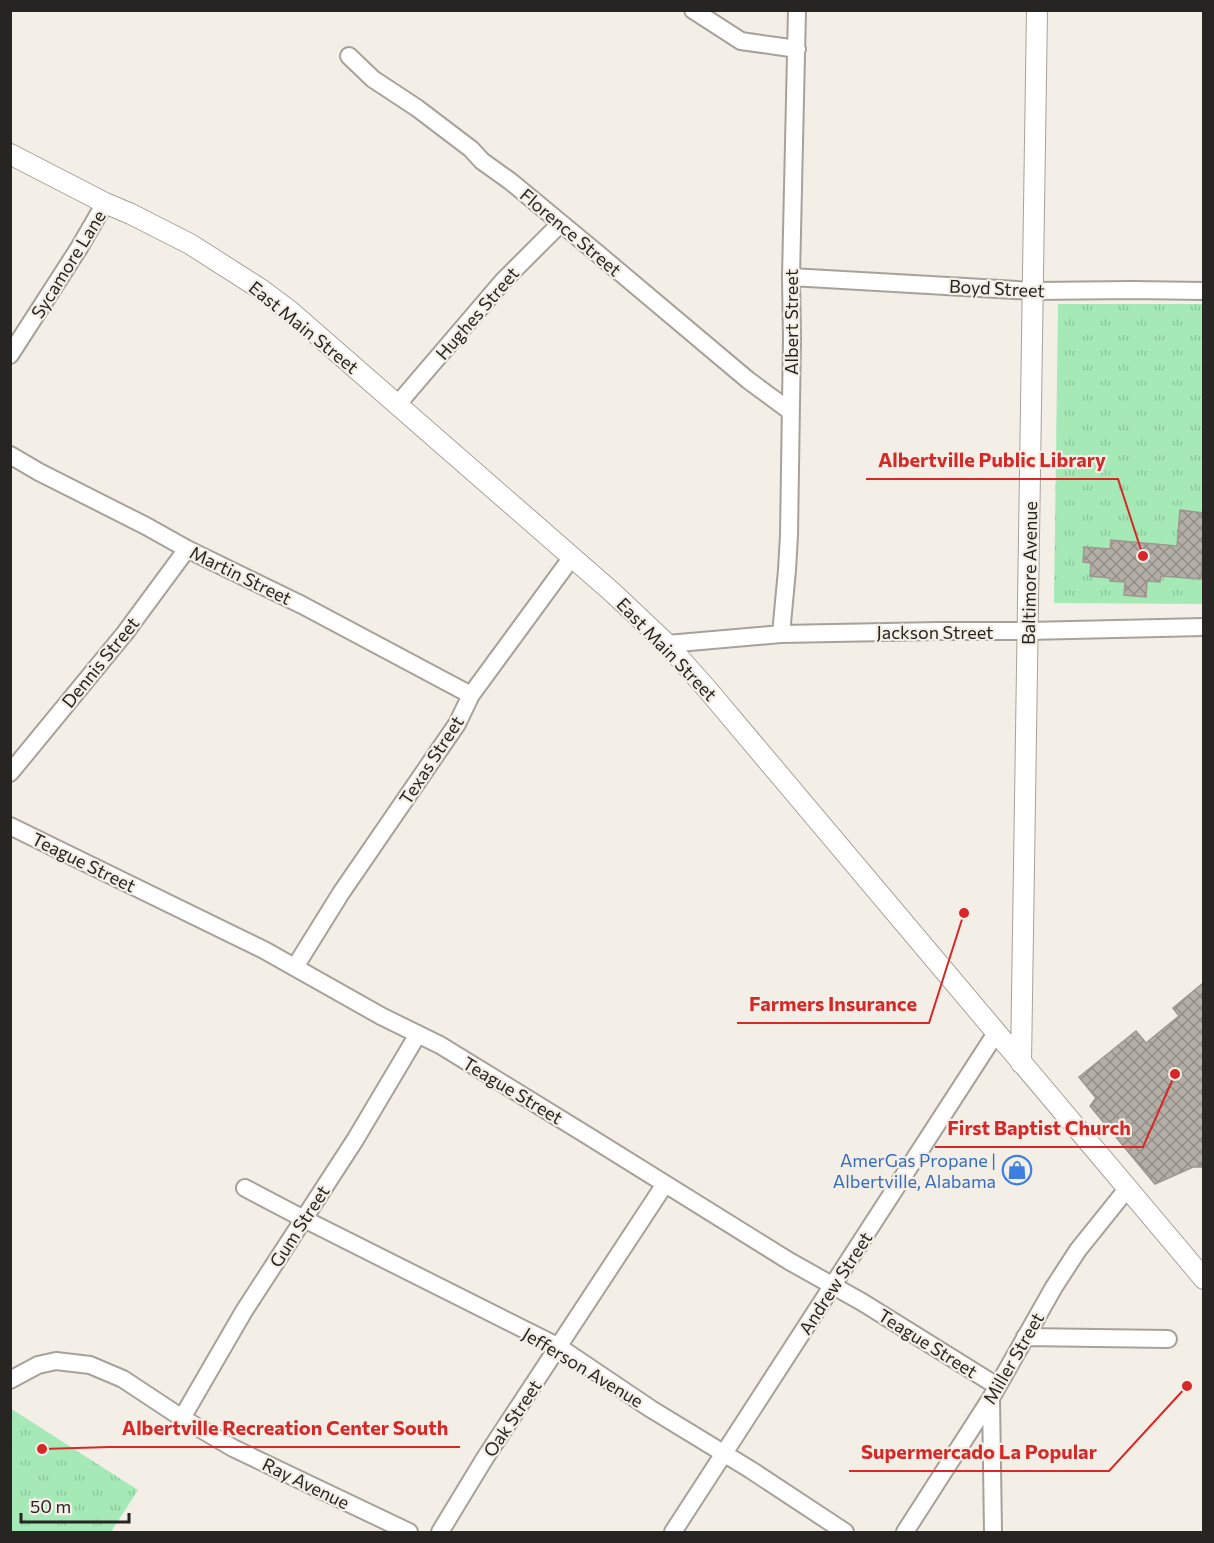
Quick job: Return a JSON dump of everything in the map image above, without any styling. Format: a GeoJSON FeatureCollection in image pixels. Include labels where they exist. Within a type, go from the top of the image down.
{"type":"FeatureCollection","features":[{"type":"Feature","properties":{"kind":"main road","name":"Baltimore Avenue"},"geometry":{"type":"LineString","coordinates":[[1022,1063],[1037,10]]}},
{"type":"Feature","properties":{"kind":"main road","name":"East Main Street"},"geometry":{"type":"LineString","coordinates":[[10,154],[105,203],[161,228],[262,290],[290,311],[420,423],[667,644],[707,688],[1203,1279]]}},
{"type":"Feature","properties":{"kind":"street"},"geometry":{"type":"LineString","coordinates":[[693,10],[741,41],[797,49]]}},
{"type":"Feature","properties":{"kind":"street","name":"Albert Street"},"geometry":{"type":"LineString","coordinates":[[781,634],[788,559],[797,10]]}},
{"type":"Feature","properties":{"kind":"street","name":"Florence Street"},"geometry":{"type":"LineString","coordinates":[[349,56],[373,79],[417,108],[471,149],[482,161],[510,181],[748,380],[790,411]]}},
{"type":"Feature","properties":{"kind":"street","name":"Sycamore Lane"},"geometry":{"type":"LineString","coordinates":[[10,355],[80,249],[105,203]]}},
{"type":"Feature","properties":{"kind":"street","name":"Hughes Street"},"geometry":{"type":"LineString","coordinates":[[397,405],[503,281],[560,224]]}},
{"type":"Feature","properties":{"kind":"street","name":"Boyd Street"},"geometry":{"type":"LineString","coordinates":[[791,277],[1033,291],[1203,291]]}},
{"type":"Feature","properties":{"kind":"street","name":"Martin Street"},"geometry":{"type":"LineString","coordinates":[[10,455],[471,695]]}},
{"type":"Feature","properties":{"kind":"street","name":"Dennis Street"},"geometry":{"type":"LineString","coordinates":[[10,773],[125,633],[187,549]]}},
{"type":"Feature","properties":{"kind":"street","name":"Texas Street"},"geometry":{"type":"LineString","coordinates":[[295,968],[341,893],[457,724],[471,695],[572,557]]}},
{"type":"Feature","properties":{"kind":"street","name":"Jackson Street"},"geometry":{"type":"LineString","coordinates":[[667,644],[781,634],[1028,632],[1203,627]]}},
{"type":"Feature","properties":{"kind":"street","name":"Teague Street"},"geometry":{"type":"LineString","coordinates":[[10,826],[264,950],[440,1045],[789,1261],[911,1332],[994,1392]]}},
{"type":"Feature","properties":{"kind":"street","name":"Andrew Street"},"geometry":{"type":"LineString","coordinates":[[673,1533],[996,1033]]}},
{"type":"Feature","properties":{"kind":"street","name":"Gum Street"},"geometry":{"type":"LineString","coordinates":[[182,1418],[244,1311],[355,1140],[418,1034]]}},
{"type":"Feature","properties":{"kind":"street","name":"Oak Street"},"geometry":{"type":"LineString","coordinates":[[440,1533],[485,1458],[665,1184]]}},
{"type":"Feature","properties":{"kind":"street","name":"Jefferson Avenue"},"geometry":{"type":"LineString","coordinates":[[245,1188],[559,1347],[845,1533]]}},
{"type":"Feature","properties":{"kind":"street","name":"Miller Street"},"geometry":{"type":"LineString","coordinates":[[905,1533],[994,1392],[1054,1287],[1078,1250],[1127,1189]]}},
{"type":"Feature","properties":{"kind":"street"},"geometry":{"type":"LineString","coordinates":[[1025,1337],[1168,1339]]}},
{"type":"Feature","properties":{"kind":"street","name":"Ray Avenue"},"geometry":{"type":"LineString","coordinates":[[10,1380],[38,1365],[56,1361],[90,1365],[123,1379],[233,1448],[409,1533]]}},
{"type":"Feature","properties":{"kind":"street"},"geometry":{"type":"LineString","coordinates":[[993,1533],[994,1392]]}},
{"type":"Feature","properties":{"kind":"green space"},"geometry":{"type":"Polygon","coordinates":[[[1058,304],[1203,304],[1203,604],[1054,603],[1058,304]]]}},
{"type":"Feature","properties":{"kind":"green space"},"geometry":{"type":"Polygon","coordinates":[[[10,1408],[138,1490],[111,1532],[11,1532],[10,1408]]]}},
{"type":"Feature","properties":{"kind":"building"},"geometry":{"type":"Polygon","coordinates":[[[1180,510],[1203,513],[1201,579],[1161,576],[1160,582],[1147,581],[1146,597],[1124,595],[1125,582],[1090,576],[1091,563],[1083,562],[1084,547],[1110,549],[1111,540],[1177,546],[1180,510]]]}},
{"type":"Feature","properties":{"kind":"building"},"geometry":{"type":"Polygon","coordinates":[[[1203,983],[1203,1167],[1193,1167],[1155,1184],[1090,1106],[1096,1098],[1079,1077],[1136,1031],[1146,1043],[1179,1016],[1173,1008],[1203,983]]]}},
{"type":"Feature","properties":{"kind":"place","name":"Albertville Public Library"},"geometry":{"type":"Point","coordinates":[1143,556]}},
{"type":"Feature","properties":{"kind":"place","name":"Farmers Insurance"},"geometry":{"type":"Point","coordinates":[964,913]}},
{"type":"Feature","properties":{"kind":"place","name":"First Baptist Church"},"geometry":{"type":"Point","coordinates":[1175,1074]}},
{"type":"Feature","properties":{"kind":"place","name":"AmerGas Propane | Albertville, Alabama"},"geometry":{"type":"Point","coordinates":[1017,1170]}},
{"type":"Feature","properties":{"kind":"place","name":"Supermercado La Popular"},"geometry":{"type":"Point","coordinates":[1187,1386]}},
{"type":"Feature","properties":{"kind":"place","name":"Albertville Recreation Center South"},"geometry":{"type":"Point","coordinates":[42,1449]}}]}
